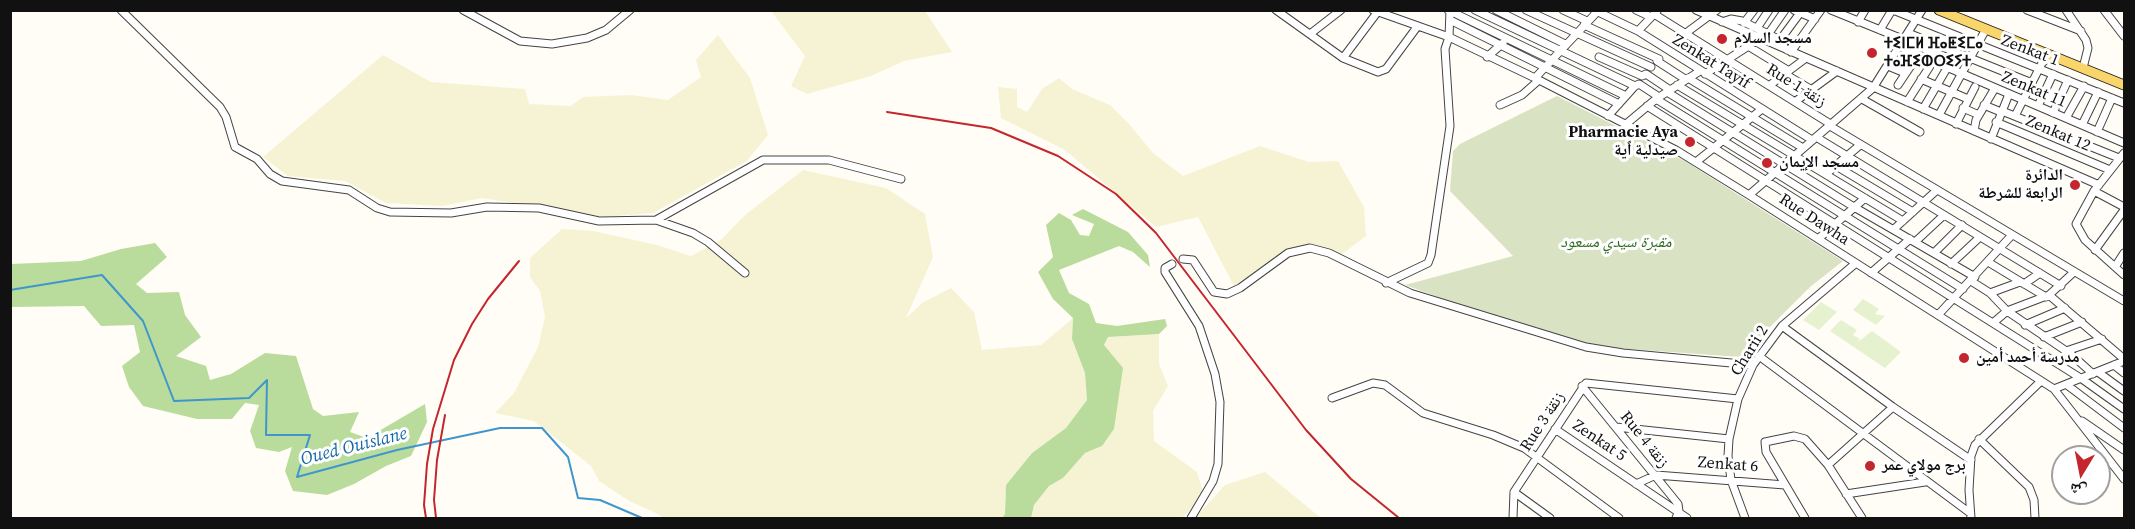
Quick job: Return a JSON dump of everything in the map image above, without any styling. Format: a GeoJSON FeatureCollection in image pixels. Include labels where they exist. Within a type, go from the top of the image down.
{"type":"FeatureCollection","features":[{"type":"Feature","properties":{"kind":"main road"},"geometry":{"type":"LineString","coordinates":[[1939,10],[2124,85]]}},
{"type":"Feature","properties":{"kind":"main road"},"geometry":{"type":"LineString","coordinates":[[1952,10],[2124,80]]}},
{"type":"Feature","properties":{"kind":"street"},"geometry":{"type":"LineString","coordinates":[[121,10],[220,107],[226,117],[235,147],[257,159],[270,174],[282,181],[350,190],[377,208],[390,212],[451,213],[487,207],[539,208],[600,221],[656,220],[693,233],[708,242],[745,273]]}},
{"type":"Feature","properties":{"kind":"street"},"geometry":{"type":"LineString","coordinates":[[463,10],[520,41],[552,44],[587,38],[606,30],[630,10]]}},
{"type":"Feature","properties":{"kind":"street"},"geometry":{"type":"LineString","coordinates":[[1276,10],[1285,13],[1343,58],[1373,70],[1383,71],[1417,27]]}},
{"type":"Feature","properties":{"kind":"street"},"geometry":{"type":"LineString","coordinates":[[1310,34],[1341,10]]}},
{"type":"Feature","properties":{"kind":"street"},"geometry":{"type":"LineString","coordinates":[[1475,10],[1515,31],[1636,85],[1963,289]]}},
{"type":"Feature","properties":{"kind":"street"},"geometry":{"type":"LineString","coordinates":[[1496,10],[1565,44]]}},
{"type":"Feature","properties":{"kind":"street"},"geometry":{"type":"LineString","coordinates":[[1563,10],[1658,60],[1803,148]]}},
{"type":"Feature","properties":{"kind":"street","name":"Rue 1 زنقة"},"geometry":{"type":"LineString","coordinates":[[1636,10],[1654,14],[1686,33],[1796,101],[1860,145],[2124,301]]}},
{"type":"Feature","properties":{"kind":"street"},"geometry":{"type":"LineString","coordinates":[[1696,10],[2099,185]]}},
{"type":"Feature","properties":{"kind":"street"},"geometry":{"type":"LineString","coordinates":[[1686,33],[1717,10]]}},
{"type":"Feature","properties":{"kind":"street"},"geometry":{"type":"LineString","coordinates":[[1733,19],[1738,10]]}},
{"type":"Feature","properties":{"kind":"street"},"geometry":{"type":"LineString","coordinates":[[1744,22],[1754,10]]}},
{"type":"Feature","properties":{"kind":"street"},"geometry":{"type":"LineString","coordinates":[[1757,28],[1769,10]]}},
{"type":"Feature","properties":{"kind":"street"},"geometry":{"type":"LineString","coordinates":[[1769,33],[1785,10]]}},
{"type":"Feature","properties":{"kind":"street"},"geometry":{"type":"LineString","coordinates":[[1789,51],[1821,10]]}},
{"type":"Feature","properties":{"kind":"street"},"geometry":{"type":"LineString","coordinates":[[1858,22],[1865,10]]}},
{"type":"Feature","properties":{"kind":"street"},"geometry":{"type":"LineString","coordinates":[[1880,30],[1893,10]]}},
{"type":"Feature","properties":{"kind":"street","name":"Zenkat 1"},"geometry":{"type":"LineString","coordinates":[[1893,10],[2124,103]]}},
{"type":"Feature","properties":{"kind":"street"},"geometry":{"type":"LineString","coordinates":[[1749,195],[1873,88],[1922,10]]}},
{"type":"Feature","properties":{"kind":"street"},"geometry":{"type":"LineString","coordinates":[[2028,10],[2081,31]]}},
{"type":"Feature","properties":{"kind":"street"},"geometry":{"type":"LineString","coordinates":[[2066,10],[2081,31],[2088,48],[2084,64]]}},
{"type":"Feature","properties":{"kind":"street"},"geometry":{"type":"LineString","coordinates":[[2104,10],[2124,36]]}},
{"type":"Feature","properties":{"kind":"street"},"geometry":{"type":"LineString","coordinates":[[1343,58],[1376,11]]}},
{"type":"Feature","properties":{"kind":"street","name":"Rue Dawha"},"geometry":{"type":"LineString","coordinates":[[1376,11],[1449,37],[1537,79],[1696,162],[1749,195],[2054,389],[2124,478]]}},
{"type":"Feature","properties":{"kind":"street"},"geometry":{"type":"LineString","coordinates":[[1386,283],[1428,263],[1450,126],[1445,56],[1445,43],[1449,37],[1449,11]]}},
{"type":"Feature","properties":{"kind":"street"},"geometry":{"type":"LineString","coordinates":[[1449,11],[1626,96]]}},
{"type":"Feature","properties":{"kind":"street"},"geometry":{"type":"LineString","coordinates":[[1500,105],[1532,89],[1544,67],[1595,11]]}},
{"type":"Feature","properties":{"kind":"street","name":"Zenkat Tayif"},"geometry":{"type":"LineString","coordinates":[[1595,11],[1638,31],[1762,109],[1847,156],[2061,286]]}},
{"type":"Feature","properties":{"kind":"street"},"geometry":{"type":"LineString","coordinates":[[1835,11],[1905,40]]}},
{"type":"Feature","properties":{"kind":"street"},"geometry":{"type":"LineString","coordinates":[[1487,57],[1523,23],[1529,12],[1651,67]]}},
{"type":"Feature","properties":{"kind":"street"},"geometry":{"type":"LineString","coordinates":[[1780,40],[1797,12],[1815,19]]}},
{"type":"Feature","properties":{"kind":"street"},"geometry":{"type":"LineString","coordinates":[[1638,31],[1654,14]]}},
{"type":"Feature","properties":{"kind":"street"},"geometry":{"type":"LineString","coordinates":[[1722,22],[1733,19],[1744,22],[1780,40],[1789,51]]}},
{"type":"Feature","properties":{"kind":"street"},"geometry":{"type":"LineString","coordinates":[[1450,20],[1618,104]]}},
{"type":"Feature","properties":{"kind":"street"},"geometry":{"type":"LineString","coordinates":[[1939,115],[1986,29]]}},
{"type":"Feature","properties":{"kind":"street"},"geometry":{"type":"LineString","coordinates":[[1908,33],[2032,83]]}},
{"type":"Feature","properties":{"kind":"street"},"geometry":{"type":"LineString","coordinates":[[1624,125],[1687,78],[1727,59],[1761,38]]}},
{"type":"Feature","properties":{"kind":"street"},"geometry":{"type":"LineString","coordinates":[[1748,46],[1812,90]]}},
{"type":"Feature","properties":{"kind":"street","name":"Zenkat 11"},"geometry":{"type":"LineString","coordinates":[[1900,47],[2124,143]]}},
{"type":"Feature","properties":{"kind":"street"},"geometry":{"type":"LineString","coordinates":[[1591,66],[1607,48]]}},
{"type":"Feature","properties":{"kind":"street"},"geometry":{"type":"LineString","coordinates":[[1608,116],[1644,79],[1644,75],[1651,67],[1669,51]]}},
{"type":"Feature","properties":{"kind":"street"},"geometry":{"type":"LineString","coordinates":[[1907,102],[1921,79],[1918,55]]}},
{"type":"Feature","properties":{"kind":"street"},"geometry":{"type":"LineString","coordinates":[[2015,116],[2039,69],[2050,56]]}},
{"type":"Feature","properties":{"kind":"street"},"geometry":{"type":"LineString","coordinates":[[1599,57],[1644,75],[1783,164],[1934,253],[1973,279],[2025,325],[2124,391]]}},
{"type":"Feature","properties":{"kind":"street"},"geometry":{"type":"LineString","coordinates":[[1770,85],[1806,58]]}},
{"type":"Feature","properties":{"kind":"street"},"geometry":{"type":"LineString","coordinates":[[1888,66],[1905,73]]}},
{"type":"Feature","properties":{"kind":"street"},"geometry":{"type":"LineString","coordinates":[[1916,88],[1899,84],[1905,73],[1921,67]]}},
{"type":"Feature","properties":{"kind":"street"},"geometry":{"type":"LineString","coordinates":[[1923,109],[1947,68]]}},
{"type":"Feature","properties":{"kind":"street"},"geometry":{"type":"LineString","coordinates":[[1796,101],[1837,71]]}},
{"type":"Feature","properties":{"kind":"street"},"geometry":{"type":"LineString","coordinates":[[2038,106],[2053,74]]}},
{"type":"Feature","properties":{"kind":"street"},"geometry":{"type":"LineString","coordinates":[[1921,79],[1968,99]]}},
{"type":"Feature","properties":{"kind":"street"},"geometry":{"type":"LineString","coordinates":[[2053,113],[2068,80]]}},
{"type":"Feature","properties":{"kind":"street"},"geometry":{"type":"LineString","coordinates":[[1677,85],[1903,221]]}},
{"type":"Feature","properties":{"kind":"street"},"geometry":{"type":"LineString","coordinates":[[2066,118],[2084,86]]}},
{"type":"Feature","properties":{"kind":"street"},"geometry":{"type":"LineString","coordinates":[[1956,124],[1974,88],[1988,96]]}},
{"type":"Feature","properties":{"kind":"street"},"geometry":{"type":"LineString","coordinates":[[1974,131],[1988,96],[1995,88]]}},
{"type":"Feature","properties":{"kind":"street"},"geometry":{"type":"LineString","coordinates":[[2082,125],[2098,92]]}},
{"type":"Feature","properties":{"kind":"street"},"geometry":{"type":"LineString","coordinates":[[1991,139],[2009,94]]}},
{"type":"Feature","properties":{"kind":"street"},"geometry":{"type":"LineString","coordinates":[[2097,132],[2112,98]]}},
{"type":"Feature","properties":{"kind":"street"},"geometry":{"type":"LineString","coordinates":[[1862,99],[1920,132]]}},
{"type":"Feature","properties":{"kind":"street"},"geometry":{"type":"LineString","coordinates":[[1984,105],[2118,158]]}},
{"type":"Feature","properties":{"kind":"street"},"geometry":{"type":"LineString","coordinates":[[1647,106],[2082,379],[2124,409]]}},
{"type":"Feature","properties":{"kind":"street"},"geometry":{"type":"LineString","coordinates":[[1963,108],[1979,115]]}},
{"type":"Feature","properties":{"kind":"street"},"geometry":{"type":"LineString","coordinates":[[1696,162],[1762,109]]}},
{"type":"Feature","properties":{"kind":"street","name":"Zenkat 12"},"geometry":{"type":"LineString","coordinates":[[1996,122],[2110,170]]}},
{"type":"Feature","properties":{"kind":"street"},"geometry":{"type":"LineString","coordinates":[[1826,174],[1860,145]]}},
{"type":"Feature","properties":{"kind":"street"},"geometry":{"type":"LineString","coordinates":[[2124,153],[2094,191],[2076,224],[2081,235],[2124,275]]}},
{"type":"Feature","properties":{"kind":"street"},"geometry":{"type":"LineString","coordinates":[[656,220],[762,160],[829,160],[901,179]]}},
{"type":"Feature","properties":{"kind":"street"},"geometry":{"type":"LineString","coordinates":[[1836,166],[1913,212]]}},
{"type":"Feature","properties":{"kind":"street"},"geometry":{"type":"LineString","coordinates":[[1894,229],[1937,190]]}},
{"type":"Feature","properties":{"kind":"street"},"geometry":{"type":"LineString","coordinates":[[2094,191],[2124,206],[2096,250]]}},
{"type":"Feature","properties":{"kind":"street"},"geometry":{"type":"LineString","coordinates":[[1818,239],[1865,198]]}},
{"type":"Feature","properties":{"kind":"street"},"geometry":{"type":"LineString","coordinates":[[1871,273],[1898,249],[1944,215]]}},
{"type":"Feature","properties":{"kind":"street"},"geometry":{"type":"LineString","coordinates":[[1934,253],[1962,225]]}},
{"type":"Feature","properties":{"kind":"street"},"geometry":{"type":"LineString","coordinates":[[1938,315],[2011,236]]}},
{"type":"Feature","properties":{"kind":"street"},"geometry":{"type":"LineString","coordinates":[[1951,264],[1980,237]]}},
{"type":"Feature","properties":{"kind":"street"},"geometry":{"type":"LineString","coordinates":[[1184,260],[1193,260],[1210,288],[1219,294],[1234,292],[1288,253],[1304,248],[1329,253],[1386,283],[1420,297],[1586,346],[1623,353],[1753,365]]}},
{"type":"Feature","properties":{"kind":"street"},"geometry":{"type":"LineString","coordinates":[[2115,267],[2124,253]]}},
{"type":"Feature","properties":{"kind":"street"},"geometry":{"type":"LineString","coordinates":[[1988,262],[2065,308],[2124,360],[2054,389]]}},
{"type":"Feature","properties":{"kind":"street","name":"Charii 2"},"geometry":{"type":"LineString","coordinates":[[1745,519],[1731,480],[1728,439],[1738,399],[1753,365],[1782,326],[1856,263]]}},
{"type":"Feature","properties":{"kind":"street"},"geometry":{"type":"LineString","coordinates":[[1172,264],[1165,268],[1165,272],[1199,326],[1215,374],[1220,402],[1221,445],[1218,464],[1213,481],[1191,519]]}},
{"type":"Feature","properties":{"kind":"street"},"geometry":{"type":"LineString","coordinates":[[1993,323],[2007,311],[2047,296],[2061,286],[2074,272]]}},
{"type":"Feature","properties":{"kind":"street"},"geometry":{"type":"LineString","coordinates":[[1990,293],[2022,283],[2040,273]]}},
{"type":"Feature","properties":{"kind":"street"},"geometry":{"type":"LineString","coordinates":[[2025,325],[2065,308]]}},
{"type":"Feature","properties":{"kind":"street"},"geometry":{"type":"LineString","coordinates":[[2044,337],[2082,322]]}},
{"type":"Feature","properties":{"kind":"street"},"geometry":{"type":"LineString","coordinates":[[1782,326],[1893,407],[1971,460]]}},
{"type":"Feature","properties":{"kind":"street"},"geometry":{"type":"LineString","coordinates":[[2066,351],[2102,339]]}},
{"type":"Feature","properties":{"kind":"street"},"geometry":{"type":"LineString","coordinates":[[1759,356],[1970,516]]}},
{"type":"Feature","properties":{"kind":"street"},"geometry":{"type":"LineString","coordinates":[[2114,365],[2124,373]]}},
{"type":"Feature","properties":{"kind":"street"},"geometry":{"type":"LineString","coordinates":[[1970,516],[1971,460],[1975,445],[2042,381]]}},
{"type":"Feature","properties":{"kind":"street","name":"Rue 3 زنقة"},"geometry":{"type":"LineString","coordinates":[[1514,492],[1582,386],[1591,382],[1738,399]]}},
{"type":"Feature","properties":{"kind":"street"},"geometry":{"type":"LineString","coordinates":[[1332,398],[1374,383],[1380,384],[1396,391],[1423,413],[1511,441],[1619,519]]}},
{"type":"Feature","properties":{"kind":"street"},"geometry":{"type":"LineString","coordinates":[[2067,385],[2124,428]]}},
{"type":"Feature","properties":{"kind":"street","name":"Rue 4 زنقة"},"geometry":{"type":"LineString","coordinates":[[1582,386],[1678,504],[1677,516]]}},
{"type":"Feature","properties":{"kind":"street"},"geometry":{"type":"LineString","coordinates":[[1828,465],[1893,407]]}},
{"type":"Feature","properties":{"kind":"street"},"geometry":{"type":"LineString","coordinates":[[2075,416],[2124,450]]}},
{"type":"Feature","properties":{"kind":"street"},"geometry":{"type":"LineString","coordinates":[[1616,427],[1728,439]]}},
{"type":"Feature","properties":{"kind":"street","name":"Zenkat 5"},"geometry":{"type":"LineString","coordinates":[[1555,429],[1636,484],[1677,516],[1687,519]]}},
{"type":"Feature","properties":{"kind":"street"},"geometry":{"type":"LineString","coordinates":[[1805,519],[1766,452],[1766,442],[1794,436],[1805,439],[1828,465],[1862,519]]}},
{"type":"Feature","properties":{"kind":"street"},"geometry":{"type":"LineString","coordinates":[[1979,439],[2029,487],[2034,500],[2035,519]]}},
{"type":"Feature","properties":{"kind":"street","name":"Zenkat 6"},"geometry":{"type":"LineString","coordinates":[[1636,484],[1656,475],[1785,485]]}},
{"type":"Feature","properties":{"kind":"street"},"geometry":{"type":"LineString","coordinates":[[1846,494],[1925,482]]}},
{"type":"Feature","properties":{"kind":"street"},"geometry":{"type":"LineString","coordinates":[[1513,519],[1514,492]]}},
{"type":"Feature","properties":{"kind":"street"},"geometry":{"type":"LineString","coordinates":[[1514,492],[1550,519]]}},
{"type":"Feature","properties":{"kind":"shaded area"},"geometry":{"type":"Polygon","coordinates":[[[771,11],[925,11],[952,52],[904,61],[871,76],[807,94],[791,86],[805,56],[771,11]]]}},
{"type":"Feature","properties":{"kind":"shaded area"},"geometry":{"type":"Polygon","coordinates":[[[718,35],[750,78],[768,135],[747,161],[653,213],[603,217],[482,198],[442,206],[386,203],[345,181],[288,176],[263,157],[383,55],[431,82],[525,89],[529,104],[571,106],[583,97],[631,95],[668,100],[701,77],[696,60],[718,35]]]}},
{"type":"Feature","properties":{"kind":"shaded area"},"geometry":{"type":"Polygon","coordinates":[[[1059,78],[1072,89],[1110,105],[1153,153],[1183,176],[1260,146],[1309,162],[1338,161],[1364,207],[1366,236],[1342,254],[1310,243],[1269,262],[1234,286],[1198,217],[1156,227],[1065,150],[1001,118],[998,87],[1017,89],[1017,107],[1027,112],[1042,89],[1059,78]]]}},
{"type":"Feature","properties":{"kind":"shaded area"},"geometry":{"type":"Polygon","coordinates":[[[803,170],[886,188],[925,214],[933,257],[906,318],[922,303],[951,288],[974,312],[982,350],[1041,345],[1073,318],[1072,339],[1085,373],[1087,400],[1066,428],[1032,453],[1006,485],[1005,514],[1002,518],[664,518],[629,501],[599,481],[591,466],[534,421],[495,413],[514,393],[538,347],[545,317],[540,291],[530,277],[530,258],[562,229],[593,231],[657,245],[691,256],[722,239],[745,215],[803,170]]]}},
{"type":"Feature","properties":{"kind":"shaded area"},"geometry":{"type":"Polygon","coordinates":[[[1159,334],[1159,364],[1168,386],[1153,411],[1154,441],[1197,472],[1204,495],[1182,518],[1031,518],[1034,505],[1049,486],[1063,478],[1085,453],[1102,446],[1104,345],[1108,337],[1159,334]]]}},
{"type":"Feature","properties":{"kind":"shaded area"},"geometry":{"type":"Polygon","coordinates":[[[1265,472],[1321,518],[1195,518],[1225,485],[1265,472]]]}},
{"type":"Feature","properties":{"kind":"green space","name":"مقبرة سيدي مسعود"},"geometry":{"type":"Polygon","coordinates":[[[1557,96],[1685,161],[1843,261],[1810,287],[1740,357],[1587,346],[1502,320],[1405,285],[1513,256],[1450,191],[1453,151],[1460,144],[1557,96]]]}},
{"type":"Feature","properties":{"kind":"green space"},"geometry":{"type":"Polygon","coordinates":[[[1083,209],[1128,232],[1148,255],[1150,267],[1133,252],[1119,246],[1059,270],[1069,293],[1089,304],[1096,323],[1117,326],[1165,319],[1167,326],[1159,334],[1108,337],[1104,345],[1123,368],[1114,429],[1102,446],[1085,453],[1063,478],[1049,486],[1034,505],[1031,518],[1002,518],[1005,514],[1006,485],[1032,453],[1066,428],[1087,400],[1085,373],[1072,339],[1073,318],[1053,299],[1038,272],[1053,257],[1046,225],[1059,213],[1071,220],[1080,235],[1089,236],[1094,224],[1072,215],[1083,209]]]}},
{"type":"Feature","properties":{"kind":"green space"},"geometry":{"type":"Polygon","coordinates":[[[155,243],[167,257],[136,284],[147,293],[179,292],[185,315],[201,337],[176,356],[206,366],[210,380],[231,374],[265,353],[296,356],[313,409],[323,416],[359,412],[350,432],[367,438],[425,404],[427,422],[411,456],[327,495],[293,491],[285,471],[292,447],[279,452],[256,448],[250,431],[259,405],[245,403],[232,419],[197,419],[143,406],[129,387],[122,366],[140,352],[134,325],[101,326],[84,306],[11,307],[11,264],[81,261],[121,249],[155,243]]]}},
{"type":"Feature","properties":{"kind":"green space"},"geometry":{"type":"Polygon","coordinates":[[[1863,299],[1879,309],[1875,314],[1885,316],[1876,325],[1853,310],[1863,299]]]}},
{"type":"Feature","properties":{"kind":"green space"},"geometry":{"type":"Polygon","coordinates":[[[1821,302],[1837,312],[1819,330],[1803,320],[1821,302]]]}},
{"type":"Feature","properties":{"kind":"green space"},"geometry":{"type":"Polygon","coordinates":[[[1841,320],[1857,330],[1853,335],[1860,339],[1858,342],[1872,331],[1901,352],[1885,368],[1830,331],[1841,320]]]}},
{"type":"Feature","properties":{"kind":"waterway","name":"Oued Ouislane"},"geometry":{"type":"LineString","coordinates":[[10,290],[102,275],[143,321],[174,401],[249,398],[267,380],[266,435],[310,435],[297,477],[397,450],[500,428],[542,428],[568,457],[578,498],[600,500],[642,518]]}},
{"type":"Feature","properties":{"kind":"railway"},"geometry":{"type":"LineString","coordinates":[[887,112],[991,128],[1058,156],[1116,194],[1156,233],[1306,430],[1351,479],[1399,518]]}},
{"type":"Feature","properties":{"kind":"railway"},"geometry":{"type":"LineString","coordinates":[[426,518],[424,505],[427,464],[433,429],[454,360],[472,324],[488,299],[519,261]]}},
{"type":"Feature","properties":{"kind":"railway"},"geometry":{"type":"LineString","coordinates":[[436,518],[434,500],[437,460],[445,415]]}},
{"type":"Feature","properties":{"kind":"place","name":"مسجد السلام"},"geometry":{"type":"Point","coordinates":[1722,39]}},
{"type":"Feature","properties":{"kind":"place","name":"ⵜⵉⵏⵎⵍ ⴼⴰⵟⵉⵎⴰ ⵜⴰⴼⵉⵀⵔⵉⵢⵜ"},"geometry":{"type":"Point","coordinates":[1872,53]}},
{"type":"Feature","properties":{"kind":"place","name":"Pharmacie Aya صيدلية اًية"},"geometry":{"type":"Point","coordinates":[1690,142]}},
{"type":"Feature","properties":{"kind":"place","name":"مسجد الإيمان"},"geometry":{"type":"Point","coordinates":[1767,163]}},
{"type":"Feature","properties":{"kind":"place","name":"الدائرة الرابعة للشرطة"},"geometry":{"type":"Point","coordinates":[2075,185]}},
{"type":"Feature","properties":{"kind":"place","name":"مدرسة أحمد أمين"},"geometry":{"type":"Point","coordinates":[1964,358]}},
{"type":"Feature","properties":{"kind":"place","name":"برج مولاي عمر"},"geometry":{"type":"Point","coordinates":[1870,466]}}]}
